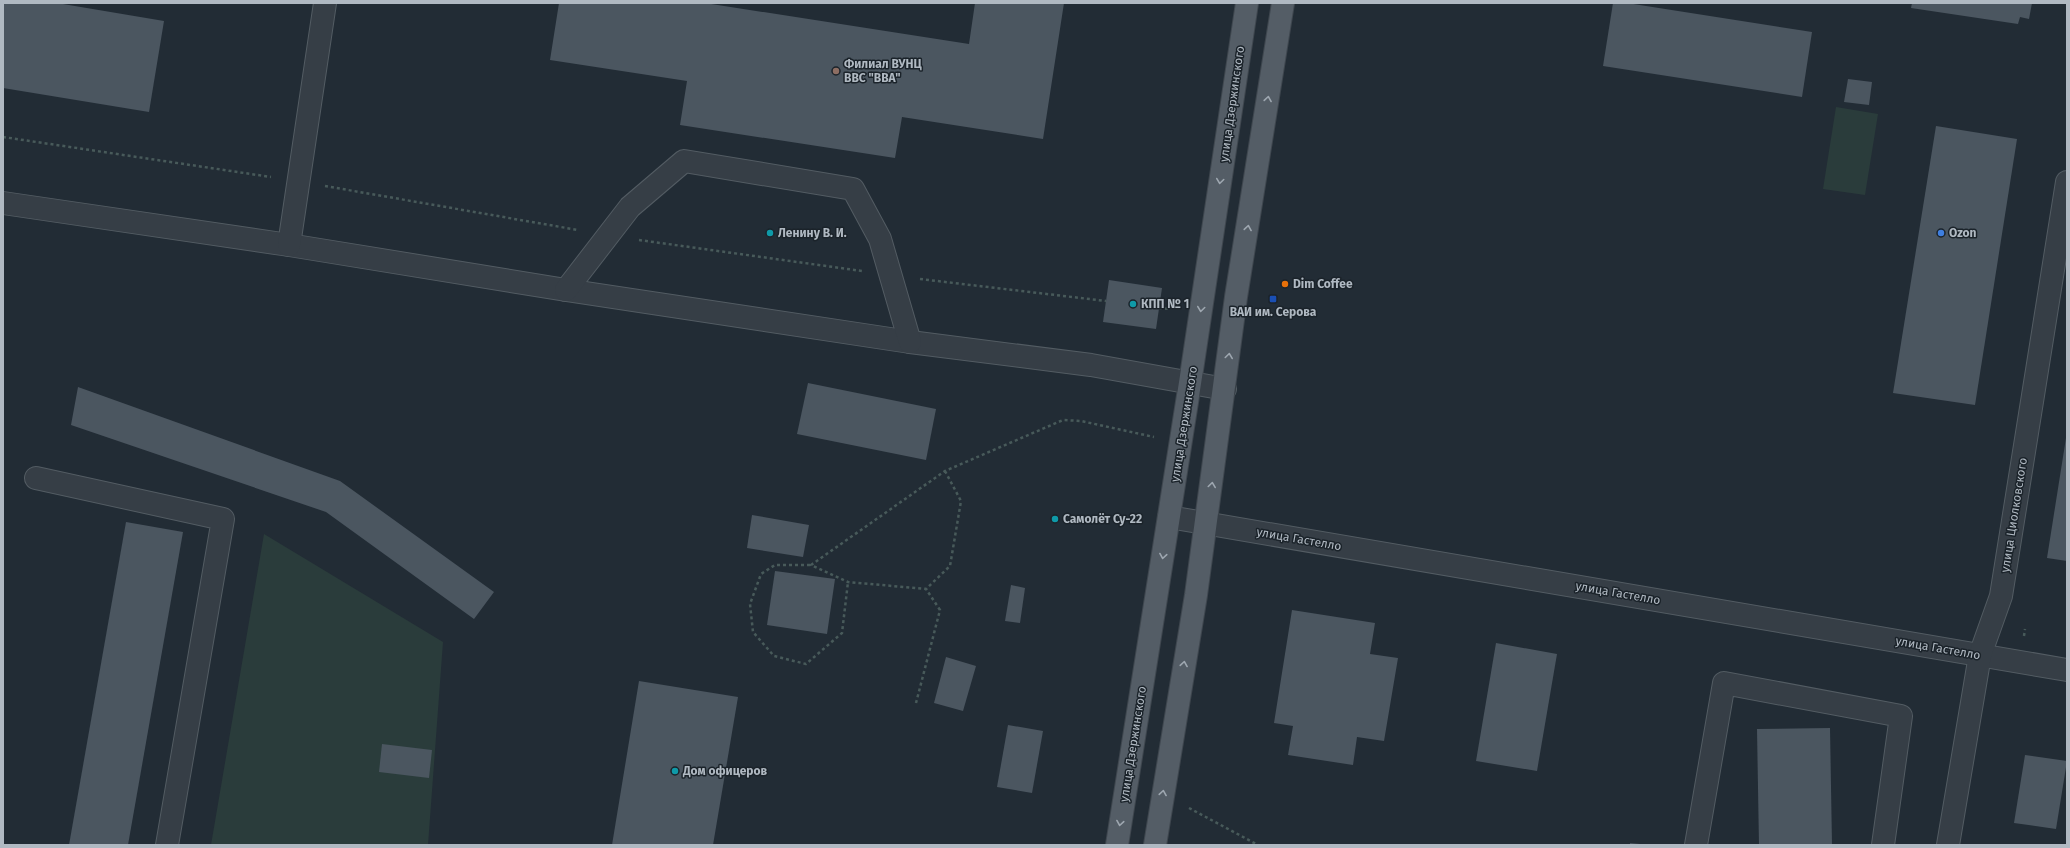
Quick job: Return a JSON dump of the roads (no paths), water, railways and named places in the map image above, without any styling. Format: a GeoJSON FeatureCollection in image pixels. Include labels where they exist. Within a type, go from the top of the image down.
{"type":"FeatureCollection","features":[{"type":"Feature","properties":{"kind":"main road","name":"улица Дзержинского"},"geometry":{"type":"LineString","coordinates":[[1117,845],[1190,383],[1247,3]]}},
{"type":"Feature","properties":{"kind":"main road"},"geometry":{"type":"LineString","coordinates":[[1155,845],[1206,524],[1236,297],[1283,3]]}},
{"type":"Feature","properties":{"kind":"street"},"geometry":{"type":"LineString","coordinates":[[289,245],[325,3]]}},
{"type":"Feature","properties":{"kind":"street"},"geometry":{"type":"LineString","coordinates":[[566,290],[630,207],[684,161],[853,189],[880,240],[910,342]]}},
{"type":"Feature","properties":{"kind":"street","name":"улица Циолковского"},"geometry":{"type":"LineString","coordinates":[[1948,845],[1980,655],[2001,596],[2067,182]]}},
{"type":"Feature","properties":{"kind":"street"},"geometry":{"type":"LineString","coordinates":[[3,203],[289,245],[566,290],[910,342],[1091,365],[1225,389]]}},
{"type":"Feature","properties":{"kind":"street"},"geometry":{"type":"LineString","coordinates":[[36,478],[223,519],[167,845]]}},
{"type":"Feature","properties":{"kind":"street","name":"улица Гастелло"},"geometry":{"type":"LineString","coordinates":[[1169,518],[2067,670]]}},
{"type":"Feature","properties":{"kind":"street"},"geometry":{"type":"LineString","coordinates":[[1696,845],[1724,683],[1901,716],[1883,845]]}},
{"type":"Feature","properties":{"kind":"place","name":"Филиал ВУНЦ ВВС \"ВВА\""},"geometry":{"type":"Point","coordinates":[836,71]}},
{"type":"Feature","properties":{"kind":"place","name":"Ленину В. И."},"geometry":{"type":"Point","coordinates":[770,233]}},
{"type":"Feature","properties":{"kind":"place","name":"Ozon"},"geometry":{"type":"Point","coordinates":[1941,233]}},
{"type":"Feature","properties":{"kind":"place","name":"Dim Coffee"},"geometry":{"type":"Point","coordinates":[1285,284]}},
{"type":"Feature","properties":{"kind":"place","name":"ВАИ им. Серова"},"geometry":{"type":"Point","coordinates":[1273,299]}},
{"type":"Feature","properties":{"kind":"place","name":"КПП № 1"},"geometry":{"type":"Point","coordinates":[1133,304]}},
{"type":"Feature","properties":{"kind":"place","name":"Самолёт Су-22"},"geometry":{"type":"Point","coordinates":[1055,519]}},
{"type":"Feature","properties":{"kind":"place","name":"Дом офицеров"},"geometry":{"type":"Point","coordinates":[675,771]}}]}
